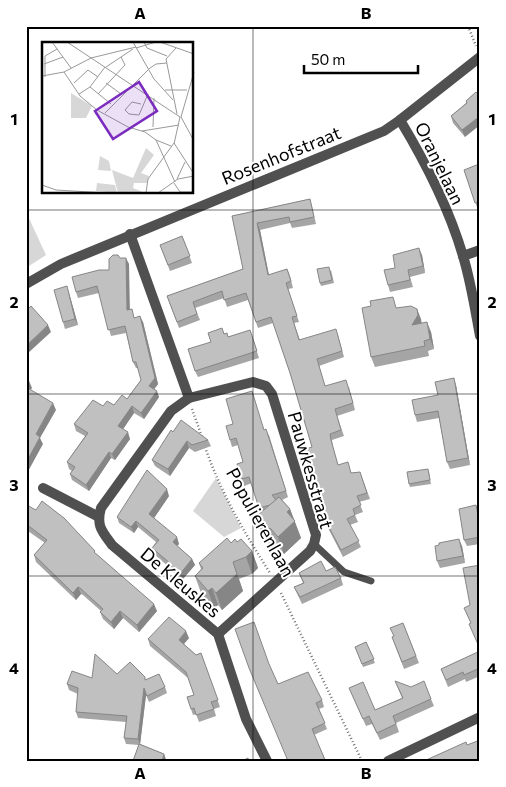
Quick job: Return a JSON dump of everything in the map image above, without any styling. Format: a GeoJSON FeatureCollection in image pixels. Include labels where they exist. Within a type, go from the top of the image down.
{"type":"FeatureCollection","features":[{"type":"Feature","properties":{"kind":"street","name":"Rosenhofstraat"},"geometry":{"type":"LineString","coordinates":[[26,284],[61,264],[130,234],[384,130],[400,120],[480,57]]}},
{"type":"Feature","properties":{"kind":"street","name":"Oranjelaan"},"geometry":{"type":"LineString","coordinates":[[400,120],[439,192],[475,282],[480,336]]}},
{"type":"Feature","properties":{"kind":"street"},"geometry":{"type":"LineString","coordinates":[[43,488],[98,516],[101,508],[171,411],[189,398],[130,234]]}},
{"type":"Feature","properties":{"kind":"street"},"geometry":{"type":"LineString","coordinates":[[463,256],[480,250]]}},
{"type":"Feature","properties":{"kind":"street","name":"Pauwkesstraat"},"geometry":{"type":"LineString","coordinates":[[189,398],[253,382],[266,386],[272,394],[316,535],[310,551],[218,634]]}},
{"type":"Feature","properties":{"kind":"street","name":"De Kleuskes"},"geometry":{"type":"LineString","coordinates":[[98,516],[99,527],[112,545],[218,634],[246,719],[268,761]]}},
{"type":"Feature","properties":{"kind":"street"},"geometry":{"type":"LineString","coordinates":[[388,761],[480,718]]}},
{"type":"Feature","properties":{"kind":"lane"},"geometry":{"type":"LineString","coordinates":[[314,544],[344,572],[372,581]]}},
{"type":"Feature","properties":{"kind":"path"},"geometry":{"type":"LineString","coordinates":[[468,26],[480,52]]}},
{"type":"Feature","properties":{"kind":"path","name":"Populierenlaan"},"geometry":{"type":"LineString","coordinates":[[189,398],[216,478],[241,528],[276,582],[362,761]]}},
{"type":"Feature","properties":{"kind":"shaded area"},"geometry":{"type":"Polygon","coordinates":[[[26,212],[46,255],[26,268],[26,212]]]}},
{"type":"Feature","properties":{"kind":"shaded area"},"geometry":{"type":"Polygon","coordinates":[[[216,478],[241,528],[224,537],[193,511],[216,478]]]}},
{"type":"Feature","properties":{"kind":"building"},"geometry":{"type":"Polygon","coordinates":[[[476,92],[480,96],[480,116],[462,130],[451,116],[467,103],[466,101],[476,92]]]}},
{"type":"Feature","properties":{"kind":"building"},"geometry":{"type":"Polygon","coordinates":[[[479,164],[480,202],[475,203],[464,170],[479,164]]]}},
{"type":"Feature","properties":{"kind":"building"},"geometry":{"type":"Polygon","coordinates":[[[310,199],[314,217],[290,222],[289,217],[257,223],[268,275],[287,269],[291,281],[286,283],[297,316],[292,317],[299,340],[336,329],[342,351],[317,359],[325,386],[346,380],[353,403],[335,409],[341,430],[330,434],[331,440],[338,465],[348,462],[351,473],[360,472],[367,493],[357,496],[361,505],[353,509],[355,515],[347,519],[359,541],[341,550],[325,520],[303,450],[312,447],[271,317],[256,322],[246,293],[224,300],[222,291],[193,302],[197,314],[177,322],[167,296],[243,269],[232,216],[310,199]]]}},
{"type":"Feature","properties":{"kind":"building"},"geometry":{"type":"Polygon","coordinates":[[[182,236],[190,256],[168,265],[160,245],[182,236]]]}},
{"type":"Feature","properties":{"kind":"building"},"geometry":{"type":"Polygon","coordinates":[[[419,248],[423,266],[408,270],[410,280],[388,285],[384,270],[395,268],[393,255],[419,248]]]}},
{"type":"Feature","properties":{"kind":"building"},"geometry":{"type":"Polygon","coordinates":[[[113,255],[126,258],[127,310],[132,309],[134,318],[140,316],[155,378],[149,386],[157,391],[141,413],[132,406],[118,426],[128,432],[112,454],[109,452],[86,485],[70,474],[75,467],[67,462],[88,433],[74,424],[93,400],[103,406],[107,401],[114,405],[122,395],[127,399],[141,380],[136,362],[133,362],[125,326],[108,330],[97,286],[76,292],[72,277],[99,270],[109,270],[109,259],[113,255]]]}},
{"type":"Feature","properties":{"kind":"building"},"geometry":{"type":"Polygon","coordinates":[[[329,267],[332,280],[320,283],[317,269],[329,267]]]}},
{"type":"Feature","properties":{"kind":"building"},"geometry":{"type":"Polygon","coordinates":[[[67,286],[75,319],[63,322],[54,290],[67,286]]]}},
{"type":"Feature","properties":{"kind":"building"},"geometry":{"type":"Polygon","coordinates":[[[393,297],[396,308],[411,306],[417,309],[418,315],[412,325],[427,322],[430,339],[424,341],[425,346],[371,357],[362,308],[371,306],[370,301],[393,297]]]}},
{"type":"Feature","properties":{"kind":"building"},"geometry":{"type":"Polygon","coordinates":[[[31,306],[48,325],[26,346],[26,311],[31,306]]]}},
{"type":"Feature","properties":{"kind":"building"},"geometry":{"type":"Polygon","coordinates":[[[222,328],[224,334],[227,333],[228,337],[250,330],[257,351],[195,371],[188,349],[211,342],[208,333],[222,328]]]}},
{"type":"Feature","properties":{"kind":"building"},"geometry":{"type":"Polygon","coordinates":[[[454,378],[468,458],[447,462],[438,411],[415,415],[412,400],[438,395],[435,382],[454,378]]]}},
{"type":"Feature","properties":{"kind":"building"},"geometry":{"type":"Polygon","coordinates":[[[26,387],[53,403],[36,434],[40,437],[26,463],[26,387]]]}},
{"type":"Feature","properties":{"kind":"building"},"geometry":{"type":"Polygon","coordinates":[[[252,391],[286,491],[272,495],[276,500],[270,505],[259,508],[249,477],[241,479],[237,464],[243,462],[236,438],[230,440],[226,426],[233,424],[226,399],[252,391]]]}},
{"type":"Feature","properties":{"kind":"building"},"geometry":{"type":"Polygon","coordinates":[[[181,420],[208,440],[192,445],[187,441],[168,469],[152,460],[171,430],[173,432],[181,420]]]}},
{"type":"Feature","properties":{"kind":"building"},"geometry":{"type":"Polygon","coordinates":[[[428,469],[430,480],[409,484],[407,472],[428,469]]]}},
{"type":"Feature","properties":{"kind":"building"},"geometry":{"type":"Polygon","coordinates":[[[147,470],[167,489],[149,514],[177,537],[173,542],[192,559],[180,574],[152,548],[159,540],[136,521],[131,527],[117,517],[147,470]]]}},
{"type":"Feature","properties":{"kind":"building"},"geometry":{"type":"Polygon","coordinates":[[[279,497],[290,509],[287,512],[295,521],[278,537],[270,528],[266,531],[257,521],[261,518],[258,515],[279,497]]]}},
{"type":"Feature","properties":{"kind":"building"},"geometry":{"type":"Polygon","coordinates":[[[42,501],[64,518],[94,552],[154,604],[137,625],[120,611],[111,622],[100,612],[103,609],[80,588],[78,587],[73,593],[34,555],[47,540],[26,524],[26,504],[36,510],[42,501]]]}},
{"type":"Feature","properties":{"kind":"building"},"geometry":{"type":"Polygon","coordinates":[[[476,505],[480,537],[464,540],[459,509],[476,505]]]}},
{"type":"Feature","properties":{"kind":"building"},"geometry":{"type":"Polygon","coordinates":[[[227,538],[231,543],[235,539],[237,542],[241,539],[252,551],[246,557],[233,562],[237,574],[216,593],[212,588],[208,591],[195,576],[203,568],[199,563],[227,538]]]}},
{"type":"Feature","properties":{"kind":"building"},"geometry":{"type":"Polygon","coordinates":[[[459,539],[463,556],[437,561],[435,546],[439,545],[439,543],[459,539]]]}},
{"type":"Feature","properties":{"kind":"building"},"geometry":{"type":"Polygon","coordinates":[[[321,561],[326,571],[335,567],[341,578],[300,597],[294,587],[304,583],[299,573],[321,561]]]}},
{"type":"Feature","properties":{"kind":"building"},"geometry":{"type":"Polygon","coordinates":[[[480,565],[480,649],[464,608],[470,605],[463,568],[480,565]]]}},
{"type":"Feature","properties":{"kind":"building"},"geometry":{"type":"Polygon","coordinates":[[[169,617],[186,631],[179,640],[196,655],[201,653],[218,700],[211,702],[214,709],[196,715],[194,708],[191,709],[187,697],[194,695],[186,672],[148,639],[169,617]]]}},
{"type":"Feature","properties":{"kind":"building"},"geometry":{"type":"Polygon","coordinates":[[[254,622],[278,684],[308,672],[322,700],[316,703],[325,723],[312,729],[325,760],[288,761],[249,668],[235,629],[254,622]]]}},
{"type":"Feature","properties":{"kind":"building"},"geometry":{"type":"Polygon","coordinates":[[[403,623],[416,656],[402,662],[390,628],[403,623]]]}},
{"type":"Feature","properties":{"kind":"building"},"geometry":{"type":"Polygon","coordinates":[[[366,642],[374,659],[362,664],[355,647],[366,642]]]}},
{"type":"Feature","properties":{"kind":"building"},"geometry":{"type":"Polygon","coordinates":[[[480,651],[480,668],[464,675],[463,672],[446,680],[441,669],[480,651]]]}},
{"type":"Feature","properties":{"kind":"building"},"geometry":{"type":"Polygon","coordinates":[[[95,654],[117,674],[130,662],[145,677],[145,680],[159,674],[165,687],[147,696],[144,688],[138,739],[124,738],[127,716],[76,712],[78,688],[67,684],[72,671],[92,678],[95,654]]]}},
{"type":"Feature","properties":{"kind":"building"},"geometry":{"type":"Polygon","coordinates":[[[395,681],[411,687],[424,681],[431,699],[393,716],[396,724],[377,733],[369,716],[363,719],[349,688],[363,682],[375,710],[403,698],[395,681]]]}},
{"type":"Feature","properties":{"kind":"building"},"geometry":{"type":"Polygon","coordinates":[[[480,740],[480,761],[424,761],[466,742],[467,745],[480,740]]]}},
{"type":"Feature","properties":{"kind":"building"},"geometry":{"type":"Polygon","coordinates":[[[139,744],[164,754],[162,761],[133,761],[139,744]]]}}]}
